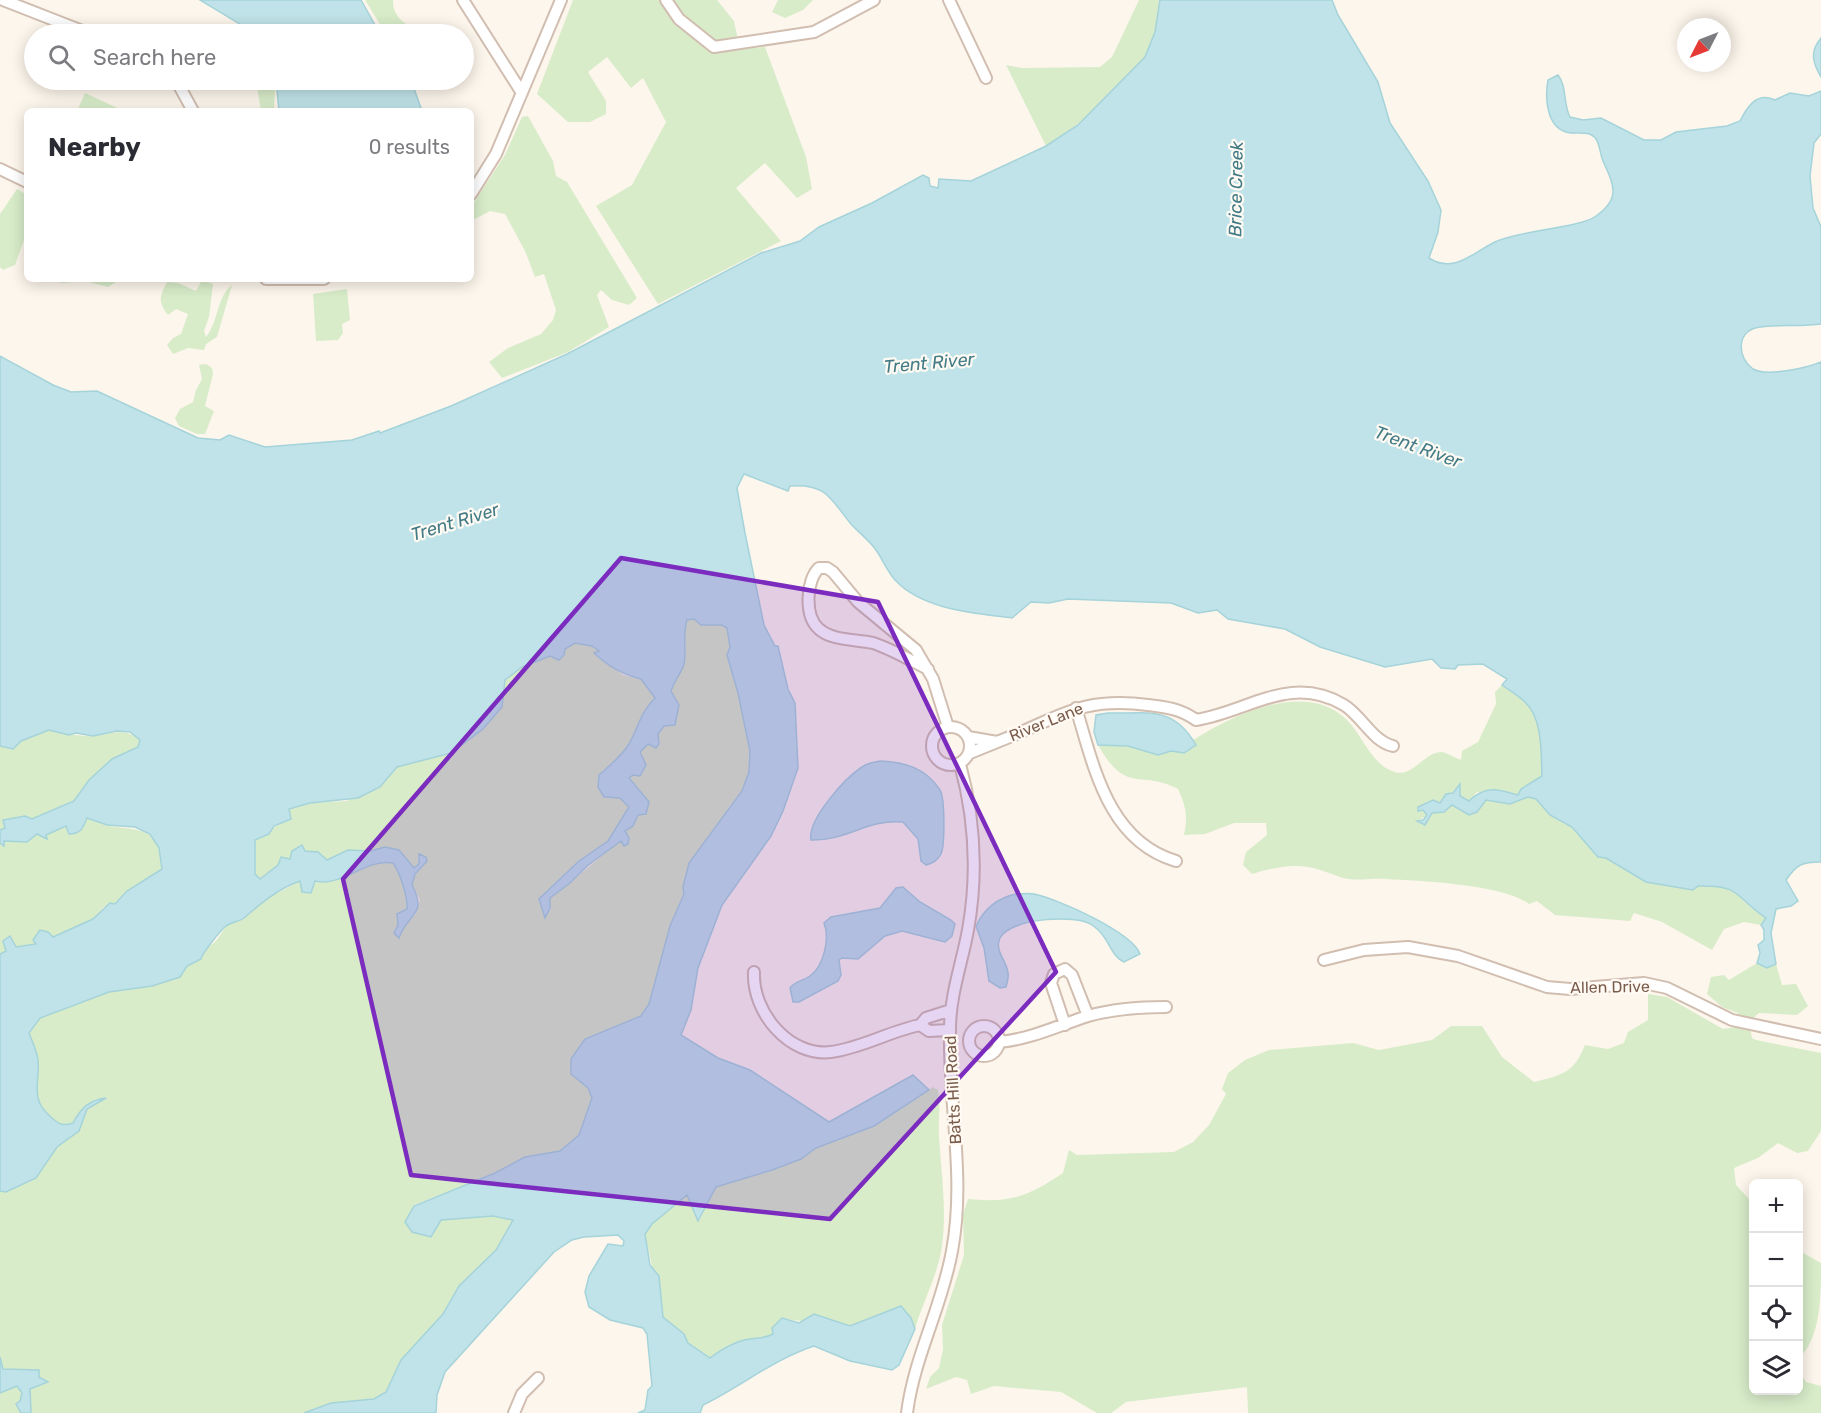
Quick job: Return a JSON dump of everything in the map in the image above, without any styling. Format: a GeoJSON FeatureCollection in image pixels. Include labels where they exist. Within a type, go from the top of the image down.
{"type":"FeatureCollection","features":[{"type":"Feature","properties":{"kind":"street"},"geometry":{"type":"LineString","coordinates":[[3,0],[64,24]]}},
{"type":"Feature","properties":{"kind":"street"},"geometry":{"type":"LineString","coordinates":[[463,0],[522,93]]}},
{"type":"Feature","properties":{"kind":"street"},"geometry":{"type":"LineString","coordinates":[[474,189],[496,154],[561,0]]}},
{"type":"Feature","properties":{"kind":"street"},"geometry":{"type":"LineString","coordinates":[[666,0],[679,19],[714,47],[814,32],[874,0]]}},
{"type":"Feature","properties":{"kind":"street"},"geometry":{"type":"LineString","coordinates":[[949,0],[986,78]]}},
{"type":"Feature","properties":{"kind":"street"},"geometry":{"type":"LineString","coordinates":[[181,90],[191,108]]}},
{"type":"Feature","properties":{"kind":"street"},"geometry":{"type":"LineString","coordinates":[[0,169],[24,181]]}},
{"type":"Feature","properties":{"kind":"street"},"geometry":{"type":"LineString","coordinates":[[928,669],[873,644],[834,636],[818,628],[812,618],[809,595],[814,573],[819,568],[827,568],[833,572],[858,602],[916,650],[928,669],[948,727]]}},
{"type":"Feature","properties":{"kind":"street"},"geometry":{"type":"LineString","coordinates":[[894,652],[902,639]]}},
{"type":"Feature","properties":{"kind":"street","name":"River Lane"},"geometry":{"type":"LineString","coordinates":[[970,753],[1076,708],[1099,703],[1133,703],[1182,710],[1196,720],[1221,715],[1272,695],[1301,693],[1342,704],[1386,744],[1393,746]]}},
{"type":"Feature","properties":{"kind":"street"},"geometry":{"type":"LineString","coordinates":[[1076,708],[1096,774],[1116,816],[1143,845],[1163,857],[1176,861]]}},
{"type":"Feature","properties":{"kind":"street"},"geometry":{"type":"LineString","coordinates":[[948,727],[959,729],[968,737],[970,753],[960,764],[954,766],[941,763],[933,752],[933,740],[941,730],[948,727]]}},
{"type":"Feature","properties":{"kind":"street","name":"River Lane"},"geometry":{"type":"LineString","coordinates":[[968,737],[998,742]]}},
{"type":"Feature","properties":{"kind":"street","name":"Batts Hill Road"},"geometry":{"type":"LineString","coordinates":[[907,1413],[919,1356],[948,1271],[956,1227],[957,1182],[949,1030],[951,1010],[969,927],[975,863],[973,818],[960,764]]}},
{"type":"Feature","properties":{"kind":"street","name":"Allen Drive"},"geometry":{"type":"LineString","coordinates":[[1324,960],[1381,947],[1417,948],[1480,962],[1547,987],[1570,989],[1644,983],[1667,988],[1734,1021],[1821,1039]]}},
{"type":"Feature","properties":{"kind":"street"},"geometry":{"type":"LineString","coordinates":[[1065,1025],[1051,983],[1054,974],[1065,969],[1072,975],[1088,1016]]}},
{"type":"Feature","properties":{"kind":"street"},"geometry":{"type":"LineString","coordinates":[[754,972],[753,988],[766,1018],[788,1038],[816,1051],[840,1051],[896,1030],[920,1025],[926,1018],[951,1010]]}},
{"type":"Feature","properties":{"kind":"street"},"geometry":{"type":"LineString","coordinates":[[999,1042],[1037,1036],[1088,1016],[1133,1008],[1166,1007]]}},
{"type":"Feature","properties":{"kind":"street"},"geometry":{"type":"LineString","coordinates":[[920,1025],[929,1031],[949,1030]]}},
{"type":"Feature","properties":{"kind":"street"},"geometry":{"type":"LineString","coordinates":[[983,1026],[993,1029],[999,1042],[995,1051],[981,1056],[972,1051],[969,1042],[971,1033],[983,1026]]}},
{"type":"Feature","properties":{"kind":"street"},"geometry":{"type":"LineString","coordinates":[[950,1043],[969,1042]]}},
{"type":"Feature","properties":{"kind":"street"},"geometry":{"type":"LineString","coordinates":[[514,1413],[522,1394],[538,1378]]}},
{"type":"Feature","properties":{"kind":"highlighted area"},"geometry":{"type":"Polygon","coordinates":[[[621,558],[878,602],[1056,972],[830,1219],[411,1175],[343,879],[621,558]]]}},
{"type":"Feature","properties":{"kind":"green space"},"geometry":{"type":"Polygon","coordinates":[[[365,0],[393,0],[396,13],[406,24],[380,24],[365,0]]]}},
{"type":"Feature","properties":{"kind":"green space"},"geometry":{"type":"Polygon","coordinates":[[[573,0],[717,0],[734,21],[740,49],[765,47],[806,157],[812,189],[797,198],[765,163],[736,188],[781,241],[658,304],[596,206],[632,185],[666,122],[643,78],[631,88],[607,57],[588,72],[606,101],[606,114],[590,122],[568,122],[537,94],[573,0]]]}},
{"type":"Feature","properties":{"kind":"green space"},"geometry":{"type":"Polygon","coordinates":[[[778,0],[813,0],[803,10],[785,18],[772,12],[778,0]]]}},
{"type":"Feature","properties":{"kind":"green space"},"geometry":{"type":"Polygon","coordinates":[[[1139,0],[1160,0],[1157,22],[1148,52],[1124,83],[1072,128],[1046,146],[1006,65],[1022,68],[1100,67],[1112,57],[1139,0]]]}},
{"type":"Feature","properties":{"kind":"green space"},"geometry":{"type":"Polygon","coordinates":[[[258,90],[275,90],[274,108],[261,108],[258,90]]]}},
{"type":"Feature","properties":{"kind":"green space"},"geometry":{"type":"Polygon","coordinates":[[[85,93],[118,108],[78,108],[85,93]]]}},
{"type":"Feature","properties":{"kind":"green space"},"geometry":{"type":"Polygon","coordinates":[[[528,116],[553,161],[556,176],[567,182],[637,298],[629,305],[612,300],[601,290],[597,295],[609,327],[568,352],[502,378],[489,362],[508,348],[541,334],[553,320],[556,310],[544,274],[535,277],[525,251],[505,214],[490,211],[474,219],[474,202],[505,155],[522,117],[528,116]]]}},
{"type":"Feature","properties":{"kind":"green space"},"geometry":{"type":"Polygon","coordinates":[[[17,189],[24,193],[24,240],[15,265],[3,270],[0,267],[0,214],[17,189]]]}},
{"type":"Feature","properties":{"kind":"green space"},"geometry":{"type":"Polygon","coordinates":[[[89,282],[116,282],[108,287],[89,282]]]}},
{"type":"Feature","properties":{"kind":"green space"},"geometry":{"type":"Polygon","coordinates":[[[167,282],[178,283],[196,291],[201,282],[213,284],[209,317],[204,331],[206,337],[223,296],[232,285],[217,337],[206,344],[204,350],[188,348],[173,354],[167,345],[181,334],[188,314],[176,309],[168,315],[161,303],[162,292],[167,282]]]}},
{"type":"Feature","properties":{"kind":"green space"},"geometry":{"type":"Polygon","coordinates":[[[347,289],[350,320],[342,324],[343,333],[338,340],[316,341],[313,294],[347,289]]]}},
{"type":"Feature","properties":{"kind":"green space"},"geometry":{"type":"Polygon","coordinates":[[[206,364],[212,368],[213,374],[205,406],[214,411],[205,434],[197,434],[179,426],[175,418],[180,409],[193,402],[202,379],[199,365],[206,364]]]}},
{"type":"Feature","properties":{"kind":"green space"},"geometry":{"type":"Polygon","coordinates":[[[694,619],[701,625],[722,625],[727,628],[730,647],[727,655],[738,693],[750,751],[749,772],[742,791],[729,807],[683,887],[684,893],[670,926],[649,1004],[641,1016],[585,1039],[571,1074],[588,1088],[592,1098],[579,1135],[560,1151],[525,1157],[495,1173],[414,1205],[405,1222],[493,1216],[513,1220],[496,1250],[459,1286],[443,1314],[401,1360],[386,1392],[374,1399],[331,1403],[304,1413],[31,1413],[30,1389],[47,1382],[39,1377],[38,1370],[3,1369],[0,1357],[0,1191],[6,1192],[36,1178],[57,1147],[79,1131],[87,1109],[105,1099],[96,1099],[73,1124],[65,1126],[59,1124],[41,1109],[36,1086],[38,1060],[29,1033],[40,1018],[109,992],[128,988],[201,959],[203,951],[216,941],[227,925],[243,919],[250,910],[268,898],[300,881],[313,886],[314,882],[334,880],[373,864],[393,863],[401,879],[407,909],[397,914],[399,938],[403,926],[416,914],[420,900],[412,885],[415,874],[427,861],[418,856],[419,864],[414,868],[385,847],[370,851],[348,850],[327,860],[318,852],[305,851],[278,865],[260,879],[255,874],[255,840],[291,819],[289,809],[310,803],[346,801],[380,787],[397,767],[451,753],[505,680],[522,667],[575,643],[592,646],[599,651],[595,654],[623,675],[641,679],[655,698],[643,714],[626,749],[599,776],[629,806],[608,841],[579,861],[539,899],[545,916],[550,908],[550,898],[621,841],[623,843],[625,831],[649,802],[629,778],[633,775],[639,753],[648,744],[659,744],[658,734],[664,726],[675,725],[679,705],[671,691],[675,677],[683,667],[686,646],[682,637],[687,620],[694,619]]]}},
{"type":"Feature","properties":{"kind":"green space"},"geometry":{"type":"Polygon","coordinates":[[[1502,685],[1525,702],[1535,718],[1540,737],[1542,776],[1522,789],[1518,795],[1502,790],[1477,792],[1469,801],[1460,796],[1460,785],[1440,804],[1423,810],[1427,815],[1418,821],[1429,820],[1432,813],[1452,805],[1477,812],[1486,800],[1510,804],[1528,797],[1536,799],[1550,815],[1572,827],[1598,857],[1606,858],[1646,882],[1693,890],[1698,886],[1712,886],[1731,890],[1766,918],[1761,925],[1744,922],[1724,929],[1712,950],[1662,922],[1634,913],[1630,921],[1555,915],[1537,901],[1529,904],[1517,897],[1481,888],[1419,881],[1351,879],[1305,866],[1282,867],[1252,874],[1243,865],[1246,852],[1267,835],[1266,823],[1234,823],[1205,834],[1184,835],[1186,812],[1178,789],[1165,783],[1126,776],[1117,771],[1098,745],[1128,746],[1158,755],[1171,751],[1184,753],[1196,745],[1193,740],[1248,712],[1270,705],[1311,702],[1330,708],[1347,720],[1378,762],[1399,773],[1411,769],[1434,753],[1445,753],[1461,760],[1462,751],[1478,742],[1496,704],[1495,692],[1502,685]]]}},
{"type":"Feature","properties":{"kind":"green space"},"geometry":{"type":"Polygon","coordinates":[[[49,730],[90,736],[123,732],[140,739],[138,747],[89,780],[74,801],[32,819],[25,816],[3,820],[5,828],[0,830],[0,746],[13,749],[21,741],[49,730]]]}},
{"type":"Feature","properties":{"kind":"green space"},"geometry":{"type":"Polygon","coordinates":[[[87,818],[106,825],[148,834],[157,845],[162,869],[127,891],[115,905],[104,907],[93,919],[78,928],[24,948],[16,947],[13,940],[6,951],[0,954],[0,843],[4,845],[4,841],[27,842],[37,834],[46,838],[46,835],[87,818]]]}},
{"type":"Feature","properties":{"kind":"green space"},"geometry":{"type":"Polygon","coordinates":[[[1757,963],[1767,968],[1776,964],[1782,985],[1796,984],[1808,1006],[1797,1015],[1759,1013],[1751,1024],[1752,1038],[1821,1053],[1821,1131],[1808,1151],[1797,1153],[1778,1143],[1758,1158],[1734,1168],[1736,1185],[1749,1199],[1749,1395],[1803,1395],[1803,1377],[1806,1382],[1821,1386],[1821,1413],[1248,1413],[1247,1387],[1126,1402],[1111,1413],[1097,1413],[1061,1392],[994,1386],[971,1394],[967,1380],[956,1377],[926,1389],[930,1377],[939,1368],[943,1349],[942,1325],[964,1255],[963,1214],[968,1199],[1007,1199],[1039,1188],[1063,1173],[1069,1150],[1077,1155],[1174,1152],[1193,1142],[1209,1125],[1226,1094],[1222,1089],[1228,1073],[1245,1060],[1269,1050],[1353,1043],[1379,1050],[1432,1040],[1451,1026],[1482,1026],[1502,1057],[1534,1082],[1560,1075],[1566,1071],[1576,1062],[1585,1045],[1608,1049],[1624,1043],[1628,1032],[1648,1020],[1648,994],[1667,997],[1723,1029],[1736,1027],[1738,1013],[1722,1007],[1707,994],[1711,977],[1724,975],[1729,980],[1757,963]]]}},
{"type":"Feature","properties":{"kind":"green space"},"geometry":{"type":"Polygon","coordinates":[[[933,1087],[938,1090],[939,1102],[944,1205],[942,1246],[915,1329],[911,1318],[901,1307],[850,1326],[835,1322],[782,1318],[773,1334],[763,1340],[751,1339],[711,1358],[687,1343],[684,1334],[663,1317],[645,1234],[652,1224],[687,1195],[699,1221],[716,1187],[772,1170],[800,1159],[816,1148],[874,1126],[933,1087]]]}},
{"type":"Feature","properties":{"kind":"green space"},"geometry":{"type":"Polygon","coordinates":[[[1803,1253],[1821,1263],[1820,1302],[1816,1328],[1803,1353],[1803,1253]]]}},
{"type":"Feature","properties":{"kind":"green space"},"geometry":{"type":"Polygon","coordinates":[[[17,1386],[22,1392],[20,1401],[16,1404],[21,1413],[0,1413],[0,1393],[17,1386]]]}},
{"type":"Feature","properties":{"kind":"water"},"geometry":{"type":"Polygon","coordinates":[[[200,0],[361,0],[374,24],[240,24],[200,0]]]}},
{"type":"Feature","properties":{"kind":"water"},"geometry":{"type":"Polygon","coordinates":[[[1160,0],[1332,0],[1338,15],[1378,82],[1390,123],[1428,181],[1441,210],[1438,232],[1429,258],[1447,264],[1463,260],[1506,238],[1588,220],[1596,216],[1609,203],[1612,197],[1612,184],[1596,139],[1590,134],[1570,133],[1559,129],[1554,124],[1548,110],[1548,80],[1558,75],[1563,84],[1570,117],[1583,120],[1601,118],[1644,140],[1661,140],[1676,132],[1727,126],[1740,121],[1749,106],[1758,99],[1775,100],[1790,93],[1809,96],[1821,91],[1821,134],[1814,143],[1810,176],[1813,208],[1821,227],[1821,324],[1755,328],[1745,336],[1741,347],[1748,365],[1759,371],[1787,371],[1821,362],[1821,862],[1800,865],[1786,880],[1798,901],[1791,906],[1776,909],[1771,933],[1776,964],[1767,968],[1757,963],[1760,953],[1758,945],[1764,940],[1764,930],[1761,925],[1766,918],[1737,894],[1731,890],[1713,886],[1698,886],[1693,890],[1646,882],[1606,858],[1598,857],[1572,827],[1550,815],[1536,799],[1528,797],[1510,804],[1486,800],[1477,812],[1469,815],[1452,805],[1444,812],[1432,813],[1425,825],[1417,821],[1423,820],[1427,815],[1423,810],[1418,811],[1418,807],[1433,800],[1440,803],[1446,794],[1453,793],[1460,784],[1460,796],[1469,801],[1486,790],[1518,795],[1521,789],[1542,776],[1540,737],[1531,709],[1522,699],[1502,685],[1507,679],[1483,664],[1458,665],[1455,669],[1441,668],[1432,659],[1385,667],[1320,647],[1285,629],[1228,619],[1217,610],[1198,613],[1171,603],[1068,599],[1049,603],[1031,602],[1012,618],[935,604],[908,591],[896,581],[873,546],[851,524],[833,501],[820,490],[812,487],[790,486],[788,491],[744,474],[737,488],[745,533],[764,625],[775,646],[778,646],[788,689],[795,703],[798,768],[783,811],[771,836],[722,905],[698,968],[691,1010],[681,1035],[718,1058],[750,1070],[829,1122],[913,1075],[929,1090],[874,1126],[816,1148],[801,1159],[716,1187],[698,1221],[687,1195],[652,1224],[645,1234],[650,1265],[659,1276],[663,1317],[684,1334],[688,1343],[710,1358],[744,1340],[773,1334],[772,1328],[782,1318],[799,1323],[814,1314],[850,1326],[901,1306],[911,1318],[915,1329],[899,1365],[892,1370],[850,1361],[814,1346],[784,1358],[703,1405],[700,1413],[638,1413],[645,1410],[648,1390],[652,1386],[647,1334],[643,1328],[610,1320],[589,1307],[585,1292],[589,1276],[608,1244],[623,1246],[624,1241],[618,1235],[584,1237],[572,1240],[554,1252],[445,1372],[437,1395],[436,1413],[304,1413],[331,1403],[374,1399],[386,1392],[401,1360],[443,1314],[459,1286],[496,1250],[513,1220],[493,1216],[441,1220],[431,1237],[412,1232],[405,1222],[414,1206],[495,1173],[525,1157],[560,1151],[579,1135],[592,1098],[588,1088],[571,1074],[571,1059],[585,1039],[641,1016],[649,1004],[670,926],[684,894],[683,887],[689,863],[742,791],[749,772],[750,751],[738,693],[727,655],[730,647],[727,628],[722,625],[701,625],[694,619],[687,620],[684,664],[671,691],[679,705],[675,725],[664,726],[658,734],[659,744],[656,748],[648,744],[640,752],[646,765],[640,776],[633,775],[629,778],[649,802],[646,814],[638,815],[633,826],[625,831],[629,838],[628,844],[624,846],[621,841],[550,898],[550,908],[545,918],[539,899],[579,861],[608,841],[629,807],[620,798],[604,797],[598,787],[599,775],[626,749],[643,714],[655,698],[641,679],[610,666],[594,653],[599,651],[592,646],[575,643],[565,649],[564,655],[559,660],[550,656],[522,667],[505,680],[502,707],[483,729],[451,753],[397,767],[380,787],[358,798],[310,803],[289,809],[291,819],[274,826],[269,834],[255,840],[255,874],[260,879],[278,865],[281,857],[290,859],[292,851],[302,845],[305,851],[318,852],[327,860],[348,850],[370,851],[385,847],[399,850],[414,868],[419,864],[419,854],[426,857],[427,861],[415,874],[412,885],[418,903],[417,909],[399,938],[394,933],[398,925],[397,914],[407,909],[401,879],[393,863],[373,865],[334,880],[315,881],[311,893],[302,892],[300,881],[277,892],[242,919],[226,926],[201,959],[187,966],[180,977],[152,986],[109,992],[40,1018],[29,1033],[38,1060],[38,1098],[45,1111],[60,1123],[70,1124],[86,1106],[106,1098],[87,1109],[79,1131],[57,1147],[36,1178],[6,1192],[0,1191],[0,954],[6,951],[3,941],[10,936],[16,947],[36,944],[33,940],[40,930],[48,932],[53,937],[93,919],[110,903],[115,904],[127,891],[162,869],[159,848],[150,834],[135,827],[107,825],[87,818],[83,827],[76,833],[69,834],[66,826],[46,835],[47,839],[37,834],[27,842],[4,841],[4,846],[0,843],[0,830],[5,828],[3,820],[25,816],[32,819],[74,801],[89,780],[112,759],[138,747],[140,740],[130,732],[117,731],[93,736],[76,733],[69,735],[49,730],[21,741],[13,749],[0,746],[0,356],[53,385],[71,392],[97,391],[198,438],[220,440],[229,435],[265,447],[352,440],[379,431],[380,433],[451,406],[567,354],[761,253],[800,241],[819,227],[872,203],[923,175],[929,178],[930,186],[938,188],[939,179],[971,181],[1046,146],[1078,125],[1145,57],[1155,32],[1160,0]]]}},
{"type":"Feature","properties":{"kind":"water"},"geometry":{"type":"Polygon","coordinates":[[[1821,38],[1821,77],[1816,66],[1814,52],[1821,38]]]}},
{"type":"Feature","properties":{"kind":"water"},"geometry":{"type":"Polygon","coordinates":[[[277,90],[415,90],[421,108],[279,108],[277,90]]]}},
{"type":"Feature","properties":{"kind":"water"},"geometry":{"type":"Polygon","coordinates":[[[1147,713],[1169,718],[1187,732],[1196,745],[1184,753],[1171,751],[1158,755],[1128,746],[1098,745],[1094,732],[1096,715],[1147,713]]]}},
{"type":"Feature","properties":{"kind":"water"},"geometry":{"type":"Polygon","coordinates":[[[880,761],[898,763],[921,771],[940,790],[944,811],[943,841],[941,854],[933,862],[926,865],[921,861],[918,839],[903,822],[878,824],[836,837],[811,840],[815,822],[837,790],[855,772],[864,766],[880,761]]]}},
{"type":"Feature","properties":{"kind":"water"},"geometry":{"type":"Polygon","coordinates":[[[903,887],[920,902],[955,924],[952,936],[945,942],[902,931],[885,936],[858,959],[842,958],[839,960],[841,975],[838,981],[799,1002],[793,1002],[790,988],[810,976],[822,959],[826,944],[824,923],[831,917],[880,908],[896,888],[903,887]]]}},
{"type":"Feature","properties":{"kind":"water"},"geometry":{"type":"Polygon","coordinates":[[[1016,894],[1034,894],[1076,909],[1123,936],[1134,945],[1140,954],[1124,962],[1115,955],[1098,930],[1084,922],[1058,919],[1029,922],[1006,931],[1000,938],[1000,952],[1008,976],[1006,987],[1000,988],[989,981],[984,948],[976,926],[992,905],[1016,894]]]}},
{"type":"Feature","properties":{"kind":"water"},"geometry":{"type":"Polygon","coordinates":[[[0,1357],[3,1369],[39,1370],[39,1377],[48,1382],[30,1389],[31,1413],[21,1413],[16,1404],[20,1401],[22,1393],[17,1386],[0,1393],[0,1357]]]}},
{"type":"Feature","properties":{"kind":"water label","name":"Brice Creek"},"geometry":{"type":"Point","coordinates":[1236,189]}},
{"type":"Feature","properties":{"kind":"water label","name":"Trent River"},"geometry":{"type":"Point","coordinates":[929,363]}},
{"type":"Feature","properties":{"kind":"water label","name":"Trent River"},"geometry":{"type":"Point","coordinates":[1418,447]}},
{"type":"Feature","properties":{"kind":"water label","name":"Trent River"},"geometry":{"type":"Point","coordinates":[455,522]}}]}
